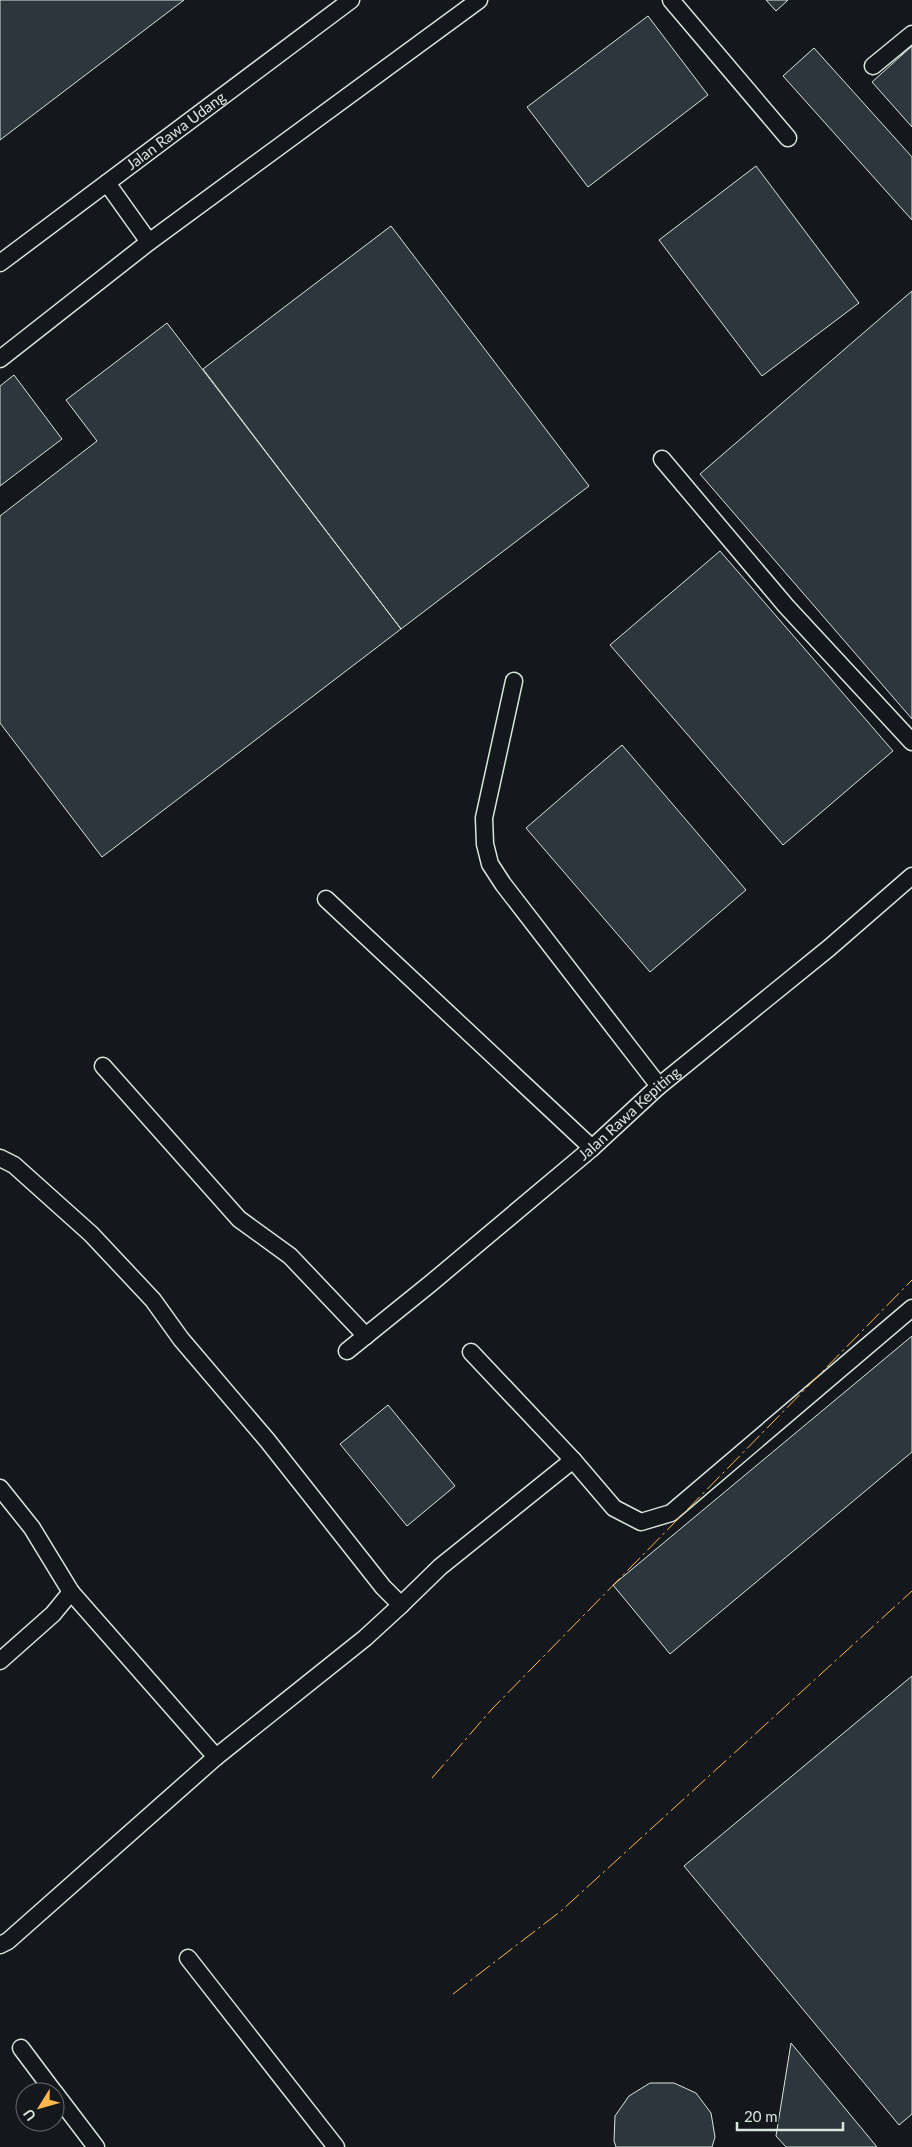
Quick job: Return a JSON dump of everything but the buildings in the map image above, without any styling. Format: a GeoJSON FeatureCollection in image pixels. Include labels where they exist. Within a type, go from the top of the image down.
{"type":"FeatureCollection","features":[{"type":"Feature","properties":{"kind":"lane","name":"Jalan Rawa Udang"},"geometry":{"type":"LineString","coordinates":[[0,263],[351,0]]}},
{"type":"Feature","properties":{"kind":"lane"},"geometry":{"type":"LineString","coordinates":[[0,358],[149,242],[479,0]]}},
{"type":"Feature","properties":{"kind":"lane"},"geometry":{"type":"LineString","coordinates":[[671,0],[788,138]]}},
{"type":"Feature","properties":{"kind":"lane"},"geometry":{"type":"LineString","coordinates":[[873,66],[912,34]]}},
{"type":"Feature","properties":{"kind":"lane"},"geometry":{"type":"LineString","coordinates":[[107,183],[149,242]]}},
{"type":"Feature","properties":{"kind":"lane"},"geometry":{"type":"LineString","coordinates":[[662,458],[786,606],[912,742]]}},
{"type":"Feature","properties":{"kind":"lane"},"geometry":{"type":"LineString","coordinates":[[514,681],[484,818],[485,844],[490,864],[509,892],[659,1086]]}},
{"type":"Feature","properties":{"kind":"lane","name":"Jalan Rawa Kepiting"},"geometry":{"type":"LineString","coordinates":[[347,1351],[592,1148],[659,1086],[829,948],[912,876]]}},
{"type":"Feature","properties":{"kind":"lane"},"geometry":{"type":"LineString","coordinates":[[326,899],[592,1148]]}},
{"type":"Feature","properties":{"kind":"lane"},"geometry":{"type":"LineString","coordinates":[[103,1066],[239,1219],[290,1256],[366,1336]]}},
{"type":"Feature","properties":{"kind":"lane"},"geometry":{"type":"LineString","coordinates":[[0,1147],[6,1162],[43,1190],[91,1234],[153,1300],[181,1340],[267,1440],[383,1587],[400,1605]]}},
{"type":"Feature","properties":{"kind":"lane"},"geometry":{"type":"LineString","coordinates":[[471,1352],[574,1460],[614,1508],[641,1522],[671,1513],[912,1308]]}},
{"type":"Feature","properties":{"kind":"lane"},"geometry":{"type":"LineString","coordinates":[[0,1945],[8,1941],[216,1757],[365,1638],[440,1568],[574,1460]]}},
{"type":"Feature","properties":{"kind":"lane"},"geometry":{"type":"LineString","coordinates":[[0,1488],[32,1528],[71,1592],[216,1757]]}},
{"type":"Feature","properties":{"kind":"lane"},"geometry":{"type":"LineString","coordinates":[[0,1661],[53,1614],[71,1592]]}},
{"type":"Feature","properties":{"kind":"lane"},"geometry":{"type":"LineString","coordinates":[[188,1958],[336,2147]]}},
{"type":"Feature","properties":{"kind":"lane"},"geometry":{"type":"LineString","coordinates":[[21,2048],[47,2082]]}},
{"type":"Feature","properties":{"kind":"lane"},"geometry":{"type":"LineString","coordinates":[[65,2105],[96,2147]]}},
{"type":"Feature","properties":{"kind":"power"},"geometry":{"type":"LineString","coordinates":[[432,1778],[492,1709],[912,1280]]}},
{"type":"Feature","properties":{"kind":"power"},"geometry":{"type":"LineString","coordinates":[[453,1994],[561,1911],[912,1591]]}}]}
